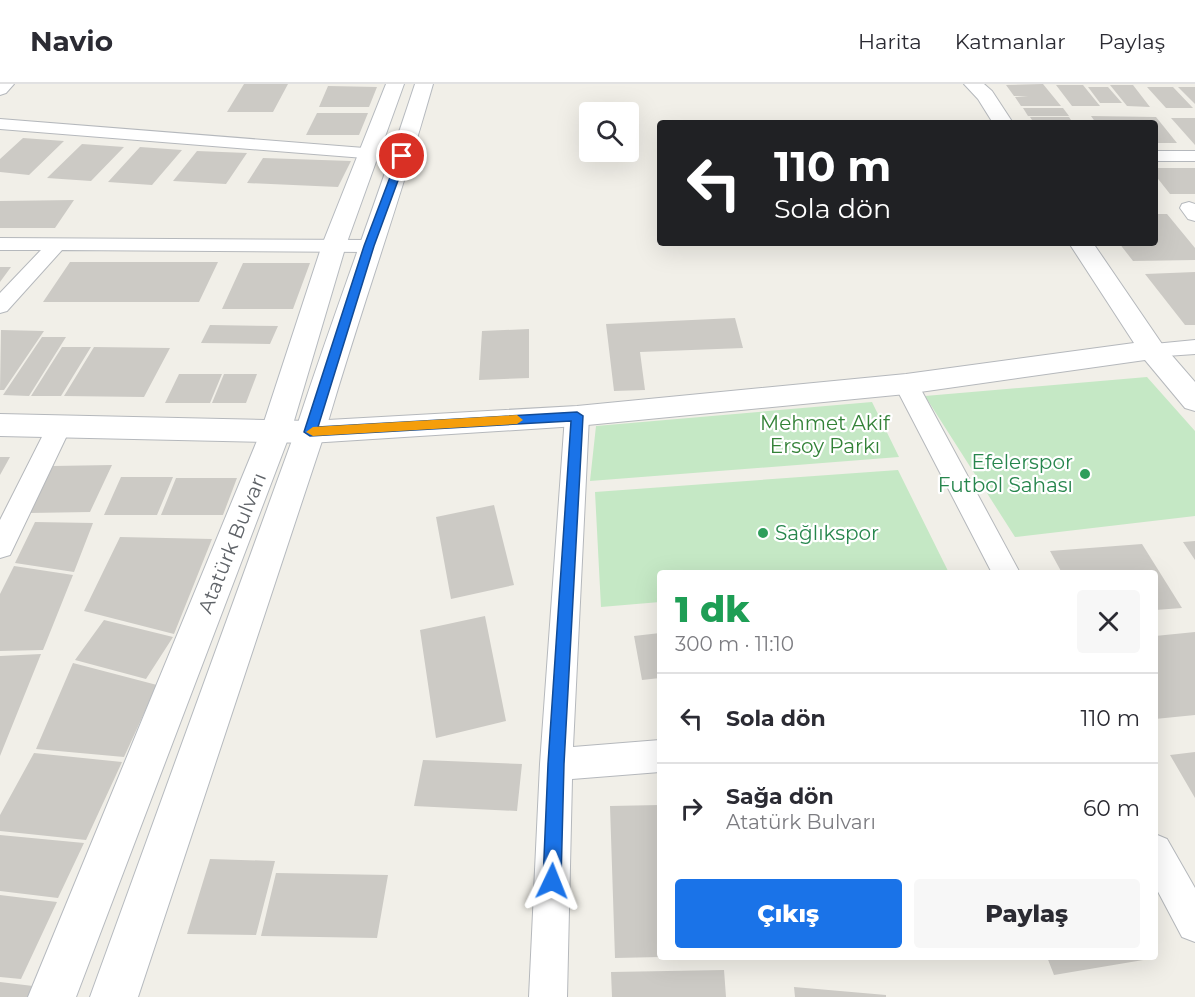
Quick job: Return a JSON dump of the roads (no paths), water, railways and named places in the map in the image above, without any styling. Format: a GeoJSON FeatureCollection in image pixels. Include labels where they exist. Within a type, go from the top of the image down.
{"type":"FeatureCollection","features":[{"type":"Feature","properties":{"kind":"main road","name":"Atatürk Bulvarı"},"geometry":{"type":"LineString","coordinates":[[52,997],[276,431],[334,245],[395,84]]}},
{"type":"Feature","properties":{"kind":"main road","name":"Atatürk Bulvarı"},"geometry":{"type":"LineString","coordinates":[[114,997],[310,432],[369,246],[402,156],[424,84]]}},
{"type":"Feature","properties":{"kind":"main road"},"geometry":{"type":"LineString","coordinates":[[973,84],[985,95],[1001,120]]}},
{"type":"Feature","properties":{"kind":"main road"},"geometry":{"type":"LineString","coordinates":[[1084,246],[1152,350],[1195,401]]}},
{"type":"Feature","properties":{"kind":"main road"},"geometry":{"type":"LineString","coordinates":[[0,424],[310,432],[577,416],[906,384],[1152,350]]}},
{"type":"Feature","properties":{"kind":"street"},"geometry":{"type":"LineString","coordinates":[[0,90],[6,84]]}},
{"type":"Feature","properties":{"kind":"street"},"geometry":{"type":"LineString","coordinates":[[0,124],[402,156]]}},
{"type":"Feature","properties":{"kind":"street"},"geometry":{"type":"LineString","coordinates":[[1158,156],[1195,156]]}},
{"type":"Feature","properties":{"kind":"street"},"geometry":{"type":"LineString","coordinates":[[0,244],[369,246]]}},
{"type":"Feature","properties":{"kind":"street"},"geometry":{"type":"LineString","coordinates":[[0,306],[57,244]]}},
{"type":"Feature","properties":{"kind":"street"},"geometry":{"type":"LineString","coordinates":[[1152,350],[1195,347]]}},
{"type":"Feature","properties":{"kind":"street"},"geometry":{"type":"LineString","coordinates":[[906,384],[1004,570]]}},
{"type":"Feature","properties":{"kind":"street"},"geometry":{"type":"LineString","coordinates":[[548,997],[556,764],[577,416]]}},
{"type":"Feature","properties":{"kind":"street"},"geometry":{"type":"LineString","coordinates":[[0,547],[59,427]]}},
{"type":"Feature","properties":{"kind":"street"},"geometry":{"type":"LineString","coordinates":[[556,764],[657,756]]}},
{"type":"Feature","properties":{"kind":"street"},"geometry":{"type":"LineString","coordinates":[[1158,856],[1195,924]]}},
{"type":"Feature","properties":{"kind":"place","name":"Efelerspor Futbol Sahası"},"geometry":{"type":"Point","coordinates":[1085,474]}},
{"type":"Feature","properties":{"kind":"place","name":"Sağlıkspor"},"geometry":{"type":"Point","coordinates":[763,533]}},
{"type":"Feature","properties":{"kind":"park label","name":"Mehmet Akif Ersoy Parkı"},"geometry":{"type":"Point","coordinates":[825,434]}}]}
